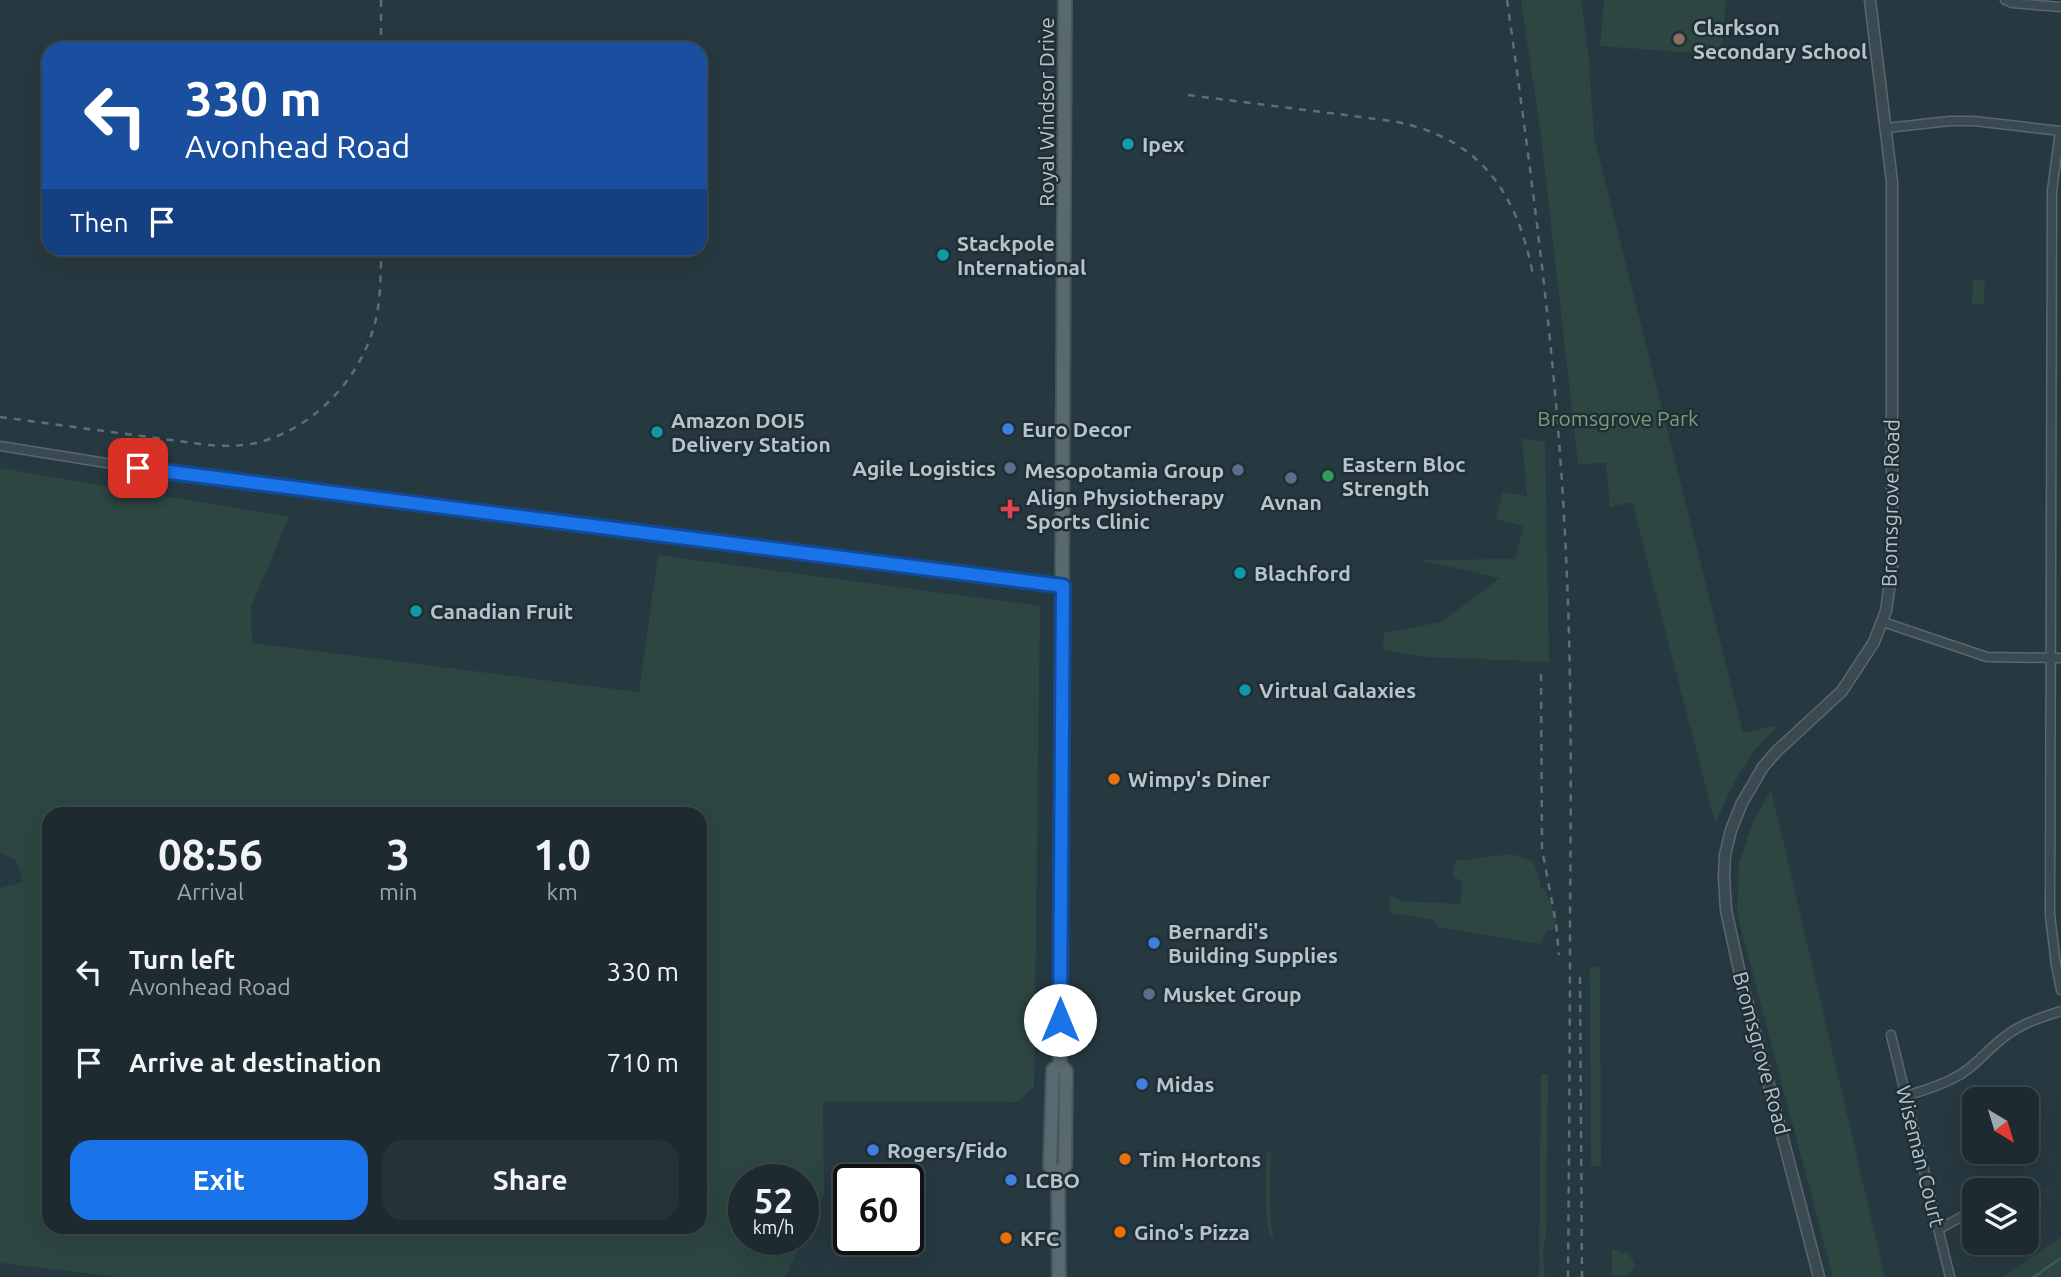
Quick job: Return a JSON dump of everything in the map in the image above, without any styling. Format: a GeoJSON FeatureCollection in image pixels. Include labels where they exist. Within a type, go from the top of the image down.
{"type":"FeatureCollection","features":[{"type":"Feature","properties":{"kind":"main road","name":"Royal Windsor Drive"},"geometry":{"type":"LineString","coordinates":[[1059,1277],[1058,1175],[1065,1166],[1066,1071],[1060,1065],[1065,0]]}},
{"type":"Feature","properties":{"kind":"street","name":"Bromsgrove Road"},"geometry":{"type":"LineString","coordinates":[[1819,1277],[1738,961],[1727,910],[1724,877],[1725,855],[1731,830],[1742,803],[1763,766],[1842,691],[1874,642],[1888,604],[1892,568],[1892,182],[1870,0]]}},
{"type":"Feature","properties":{"kind":"street"},"geometry":{"type":"LineString","coordinates":[[2005,0],[2012,3],[2061,7]]}},
{"type":"Feature","properties":{"kind":"street"},"geometry":{"type":"LineString","coordinates":[[1886,128],[1962,121],[2060,131],[2052,191],[2057,262],[2056,658],[2050,915],[2061,990]]}},
{"type":"Feature","properties":{"kind":"street"},"geometry":{"type":"LineString","coordinates":[[0,446],[162,472],[1063,586]]}},
{"type":"Feature","properties":{"kind":"street"},"geometry":{"type":"LineString","coordinates":[[1883,622],[1987,657],[2056,658]]}},
{"type":"Feature","properties":{"kind":"street"},"geometry":{"type":"LineString","coordinates":[[1906,1096],[1952,1079],[1979,1061],[2020,1026],[2061,1011]]}},
{"type":"Feature","properties":{"kind":"street","name":"Wiseman Court"},"geometry":{"type":"LineString","coordinates":[[1891,1035],[1950,1277]]}},
{"type":"Feature","properties":{"kind":"street"},"geometry":{"type":"LineString","coordinates":[[1939,1229],[1962,1217]]}},
{"type":"Feature","properties":{"kind":"green space","name":"Bromsgrove Park"},"geometry":{"type":"Polygon","coordinates":[[[1521,0],[1581,0],[1589,60],[1594,137],[1743,733],[1779,725],[1754,751],[1734,783],[1715,823],[1632,502],[1610,507],[1606,463],[1578,464],[1541,136],[1521,0]]]}},
{"type":"Feature","properties":{"kind":"green space"},"geometry":{"type":"Polygon","coordinates":[[[1604,0],[1726,0],[1721,55],[1600,46],[1604,0]]]}},
{"type":"Feature","properties":{"kind":"green space"},"geometry":{"type":"Polygon","coordinates":[[[1973,280],[1985,280],[1984,304],[1972,304],[1973,280]]]}},
{"type":"Feature","properties":{"kind":"green space"},"geometry":{"type":"Polygon","coordinates":[[[1522,438],[1545,442],[1549,662],[1427,657],[1383,650],[1384,633],[1441,622],[1500,578],[1419,560],[1515,559],[1523,526],[1496,519],[1503,492],[1527,496],[1522,438]]]}},
{"type":"Feature","properties":{"kind":"green space"},"geometry":{"type":"Polygon","coordinates":[[[0,468],[289,517],[251,607],[252,643],[639,692],[658,555],[1040,606],[1034,1087],[1017,1102],[823,1101],[824,1195],[819,1206],[819,1164],[728,1164],[728,1255],[795,1255],[785,1277],[119,1277],[0,1263],[0,888],[23,882],[16,860],[0,853],[0,468]]]}},
{"type":"Feature","properties":{"kind":"green space"},"geometry":{"type":"Polygon","coordinates":[[[1771,789],[1885,1277],[1833,1277],[1737,914],[1739,864],[1752,825],[1771,789]]]}},
{"type":"Feature","properties":{"kind":"green space"},"geometry":{"type":"Polygon","coordinates":[[[1511,854],[1532,860],[1539,875],[1540,888],[1545,890],[1556,918],[1555,929],[1546,931],[1541,944],[1438,927],[1434,920],[1389,913],[1390,894],[1401,901],[1460,904],[1463,882],[1453,876],[1455,861],[1511,854]]]}},
{"type":"Feature","properties":{"kind":"green space"},"geometry":{"type":"Polygon","coordinates":[[[1590,967],[1600,967],[1601,1166],[1591,1166],[1590,967]]]}},
{"type":"Feature","properties":{"kind":"green space"},"geometry":{"type":"Polygon","coordinates":[[[1541,1074],[1548,1074],[1546,1233],[1543,1253],[1545,1277],[1539,1277],[1541,1074]]]}},
{"type":"Feature","properties":{"kind":"green space"},"geometry":{"type":"Polygon","coordinates":[[[1271,1151],[1270,1210],[1275,1245],[1271,1238],[1266,1202],[1266,1154],[1271,1151]]]}},
{"type":"Feature","properties":{"kind":"green space"},"geometry":{"type":"Polygon","coordinates":[[[2061,1237],[2061,1277],[2002,1277],[2034,1255],[2039,1255],[2039,1252],[2061,1237]]]}},
{"type":"Feature","properties":{"kind":"green space"},"geometry":{"type":"Polygon","coordinates":[[[1612,1250],[1623,1253],[1627,1251],[1635,1265],[1628,1274],[1612,1275],[1612,1250]]]}},
{"type":"Feature","properties":{"kind":"waterway"},"geometry":{"type":"LineString","coordinates":[[2034,1277],[2061,1258]]}},
{"type":"Feature","properties":{"kind":"railway"},"geometry":{"type":"LineString","coordinates":[[381,0],[381,42]]}},
{"type":"Feature","properties":{"kind":"railway"},"geometry":{"type":"LineString","coordinates":[[1507,0],[1551,347],[1566,556],[1571,782],[1568,1277]]}},
{"type":"Feature","properties":{"kind":"railway"},"geometry":{"type":"LineString","coordinates":[[1188,95],[1392,121],[1423,129],[1449,140],[1471,155],[1490,173],[1505,194],[1517,218],[1533,275]]}},
{"type":"Feature","properties":{"kind":"railway"},"geometry":{"type":"LineString","coordinates":[[0,417],[230,446],[251,444],[291,430],[326,405],[341,389],[364,353],[377,313],[381,256]]}},
{"type":"Feature","properties":{"kind":"railway"},"geometry":{"type":"LineString","coordinates":[[1541,674],[1542,849],[1556,923],[1559,955]]}},
{"type":"Feature","properties":{"kind":"railway"},"geometry":{"type":"LineString","coordinates":[[1580,977],[1582,1277]]}},
{"type":"Feature","properties":{"kind":"place","name":"Clarkson Secondary School"},"geometry":{"type":"Point","coordinates":[1679,39]}},
{"type":"Feature","properties":{"kind":"place","name":"Ipex"},"geometry":{"type":"Point","coordinates":[1128,144]}},
{"type":"Feature","properties":{"kind":"place","name":"Stackpole International"},"geometry":{"type":"Point","coordinates":[943,255]}},
{"type":"Feature","properties":{"kind":"place","name":"Euro Decor"},"geometry":{"type":"Point","coordinates":[1008,429]}},
{"type":"Feature","properties":{"kind":"place","name":"Amazon DOI5 Delivery Station"},"geometry":{"type":"Point","coordinates":[657,432]}},
{"type":"Feature","properties":{"kind":"place","name":"Agile Logistics"},"geometry":{"type":"Point","coordinates":[1010,468]}},
{"type":"Feature","properties":{"kind":"place","name":"Mesopotamia Group"},"geometry":{"type":"Point","coordinates":[1238,470]}},
{"type":"Feature","properties":{"kind":"place","name":"Eastern Bloc Strength"},"geometry":{"type":"Point","coordinates":[1328,476]}},
{"type":"Feature","properties":{"kind":"place","name":"Avnan"},"geometry":{"type":"Point","coordinates":[1291,478]}},
{"type":"Feature","properties":{"kind":"place","name":"Align Physiotherapy Sports Clinic"},"geometry":{"type":"Point","coordinates":[1010,509]}},
{"type":"Feature","properties":{"kind":"place","name":"Blachford"},"geometry":{"type":"Point","coordinates":[1240,573]}},
{"type":"Feature","properties":{"kind":"place","name":"Canadian Fruit"},"geometry":{"type":"Point","coordinates":[416,611]}},
{"type":"Feature","properties":{"kind":"place","name":"Virtual Galaxies"},"geometry":{"type":"Point","coordinates":[1245,690]}},
{"type":"Feature","properties":{"kind":"place","name":"Wimpy's Diner"},"geometry":{"type":"Point","coordinates":[1114,779]}},
{"type":"Feature","properties":{"kind":"place","name":"Bernardi's Building Supplies"},"geometry":{"type":"Point","coordinates":[1154,943]}},
{"type":"Feature","properties":{"kind":"place","name":"Musket Group"},"geometry":{"type":"Point","coordinates":[1149,994]}},
{"type":"Feature","properties":{"kind":"place","name":"Midas"},"geometry":{"type":"Point","coordinates":[1142,1084]}},
{"type":"Feature","properties":{"kind":"place","name":"Rogers/Fido"},"geometry":{"type":"Point","coordinates":[873,1150]}},
{"type":"Feature","properties":{"kind":"place","name":"Tim Hortons"},"geometry":{"type":"Point","coordinates":[1125,1159]}},
{"type":"Feature","properties":{"kind":"place","name":"LCBO"},"geometry":{"type":"Point","coordinates":[1011,1180]}},
{"type":"Feature","properties":{"kind":"place","name":"Gino's Pizza"},"geometry":{"type":"Point","coordinates":[1120,1232]}},
{"type":"Feature","properties":{"kind":"place","name":"KFC"},"geometry":{"type":"Point","coordinates":[1006,1238]}},
{"type":"Feature","properties":{"kind":"route"},"geometry":{"type":"LineString","coordinates":[[138,468],[1063,586],[1060,1020]]}}]}
